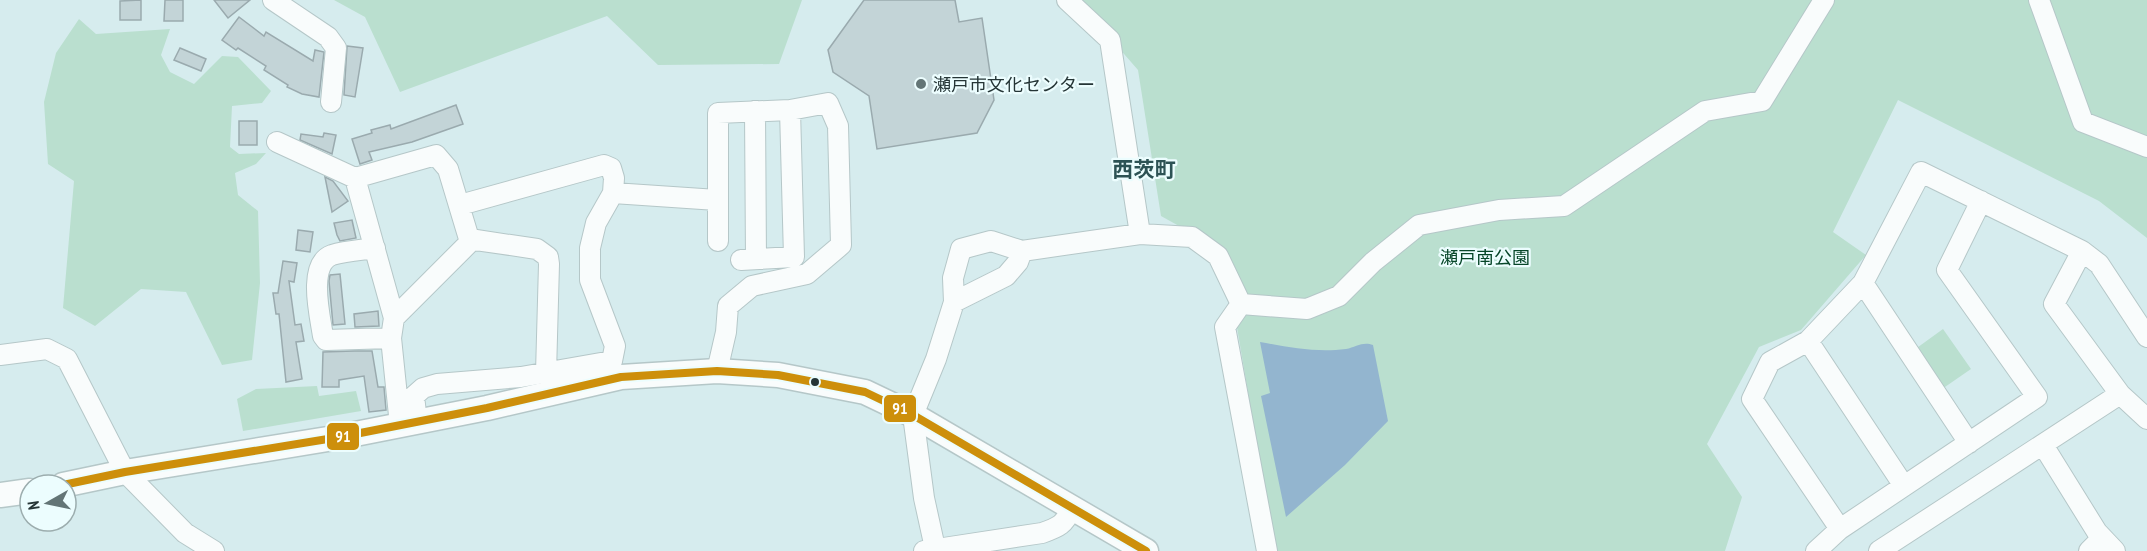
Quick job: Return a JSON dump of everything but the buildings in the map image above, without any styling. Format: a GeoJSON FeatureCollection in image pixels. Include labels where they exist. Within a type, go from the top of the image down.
{"type":"FeatureCollection","features":[{"type":"Feature","properties":{"kind":"main road"},"geometry":{"type":"LineString","coordinates":[[78,482],[408,423],[621,377],[717,371],[778,375],[866,392],[913,415],[1146,551]]}},
{"type":"Feature","properties":{"kind":"main road"},"geometry":{"type":"LineString","coordinates":[[0,495],[18,493]]}},
{"type":"Feature","properties":{"kind":"street"},"geometry":{"type":"LineString","coordinates":[[273,0],[328,37],[336,48],[332,102]]}},
{"type":"Feature","properties":{"kind":"street"},"geometry":{"type":"LineString","coordinates":[[1067,0],[1110,40],[1140,234]]}},
{"type":"Feature","properties":{"kind":"street"},"geometry":{"type":"LineString","coordinates":[[1241,304],[1307,309],[1339,296],[1373,262],[1419,225],[1499,210],[1564,206],[1705,111],[1762,100],[1824,0]]}},
{"type":"Feature","properties":{"kind":"street"},"geometry":{"type":"LineString","coordinates":[[2039,0],[2083,122],[2147,147]]}},
{"type":"Feature","properties":{"kind":"street"},"geometry":{"type":"LineString","coordinates":[[717,371],[726,332],[728,306],[752,286],[807,274],[841,245],[838,126],[828,103],[790,110],[718,113],[718,241]]}},
{"type":"Feature","properties":{"kind":"street"},"geometry":{"type":"LineString","coordinates":[[755,111],[748,259],[794,257],[790,110]]}},
{"type":"Feature","properties":{"kind":"street"},"geometry":{"type":"LineString","coordinates":[[277,142],[355,178],[436,155],[448,169],[470,242]]}},
{"type":"Feature","properties":{"kind":"street"},"geometry":{"type":"LineString","coordinates":[[408,423],[414,396],[423,388],[437,384],[521,377],[612,361],[615,346],[590,279],[590,248],[596,223],[613,193],[614,178],[610,168],[604,165],[460,205]]}},
{"type":"Feature","properties":{"kind":"street"},"geometry":{"type":"LineString","coordinates":[[1840,529],[1752,399],[1770,362],[1808,341],[1863,283],[1921,172],[2082,251],[2099,264],[2147,337]]}},
{"type":"Feature","properties":{"kind":"street"},"geometry":{"type":"LineString","coordinates":[[355,178],[394,318],[391,338],[408,423]]}},
{"type":"Feature","properties":{"kind":"street"},"geometry":{"type":"LineString","coordinates":[[613,193],[717,200]]}},
{"type":"Feature","properties":{"kind":"street"},"geometry":{"type":"LineString","coordinates":[[1816,551],[1840,529],[2037,397],[1947,270],[1981,201]]}},
{"type":"Feature","properties":{"kind":"street"},"geometry":{"type":"LineString","coordinates":[[1072,508],[1066,521],[1057,528],[1042,533],[930,550],[913,415],[936,359],[954,302],[952,278],[961,249],[991,241],[1022,251],[1140,234],[1192,237],[1218,256],[1241,304]]}},
{"type":"Feature","properties":{"kind":"street"},"geometry":{"type":"LineString","coordinates":[[394,318],[470,242],[476,240],[537,249],[548,257],[546,373]]}},
{"type":"Feature","properties":{"kind":"street"},"geometry":{"type":"LineString","coordinates":[[375,248],[331,255],[324,261],[317,278],[323,336],[326,340],[391,338]]}},
{"type":"Feature","properties":{"kind":"street"},"geometry":{"type":"LineString","coordinates":[[954,302],[1006,276],[1018,262],[1022,251]]}},
{"type":"Feature","properties":{"kind":"street"},"geometry":{"type":"LineString","coordinates":[[2082,251],[2054,304],[2120,394],[2147,419]]}},
{"type":"Feature","properties":{"kind":"street"},"geometry":{"type":"LineString","coordinates":[[1863,283],[1969,442]]}},
{"type":"Feature","properties":{"kind":"street"},"geometry":{"type":"LineString","coordinates":[[1241,304],[1225,327],[1267,551]]}},
{"type":"Feature","properties":{"kind":"street"},"geometry":{"type":"LineString","coordinates":[[1808,341],[1904,486]]}},
{"type":"Feature","properties":{"kind":"street"},"geometry":{"type":"LineString","coordinates":[[0,355],[47,349],[67,359],[125,472],[185,533],[214,551]]}},
{"type":"Feature","properties":{"kind":"street"},"geometry":{"type":"LineString","coordinates":[[1880,551],[2120,394]]}},
{"type":"Feature","properties":{"kind":"street"},"geometry":{"type":"LineString","coordinates":[[2043,445],[2102,547]]}},
{"type":"Feature","properties":{"kind":"green space"},"geometry":{"type":"Polygon","coordinates":[[[334,0],[802,0],[779,64],[658,65],[607,16],[400,92],[365,17],[334,0]]]}},
{"type":"Feature","properties":{"kind":"green space","name":"瀬戸南公園"},"geometry":{"type":"Polygon","coordinates":[[[1077,0],[2147,0],[2147,238],[2099,201],[1898,100],[1833,232],[1866,255],[1801,330],[1759,347],[1707,444],[1742,497],[1725,551],[1275,551],[1224,251],[1161,216],[1138,70],[1077,0]]]}},
{"type":"Feature","properties":{"kind":"green space"},"geometry":{"type":"Polygon","coordinates":[[[79,19],[96,34],[170,29],[161,55],[170,72],[194,84],[222,56],[238,57],[271,91],[262,103],[232,106],[230,147],[239,154],[266,153],[256,164],[235,173],[238,195],[258,211],[260,283],[252,360],[222,365],[186,292],[141,289],[95,326],[63,308],[74,181],[48,164],[44,102],[56,53],[79,19]]]}},
{"type":"Feature","properties":{"kind":"green space"},"geometry":{"type":"Polygon","coordinates":[[[1943,329],[1971,369],[1942,389],[1914,350],[1943,329]]]}},
{"type":"Feature","properties":{"kind":"green space"},"geometry":{"type":"Polygon","coordinates":[[[317,386],[319,396],[356,391],[361,411],[243,431],[237,399],[256,389],[317,386]]]}},
{"type":"Feature","properties":{"kind":"water"},"geometry":{"type":"Polygon","coordinates":[[[1260,342],[1324,350],[1346,349],[1363,344],[1373,345],[1388,421],[1345,465],[1286,517],[1261,396],[1270,393],[1260,342]]]}},
{"type":"Feature","properties":{"kind":"transit line","name":"91"},"geometry":{"type":"LineString","coordinates":[[78,482],[340,437],[487,408],[621,377],[717,371],[778,375],[865,392],[913,415],[1146,551]]}},
{"type":"Feature","properties":{"kind":"place","name":"瀬戸市文化センター"},"geometry":{"type":"Point","coordinates":[921,84]}},
{"type":"Feature","properties":{"kind":"district","name":"西茨町"},"geometry":{"type":"Point","coordinates":[1144,169]}}]}
